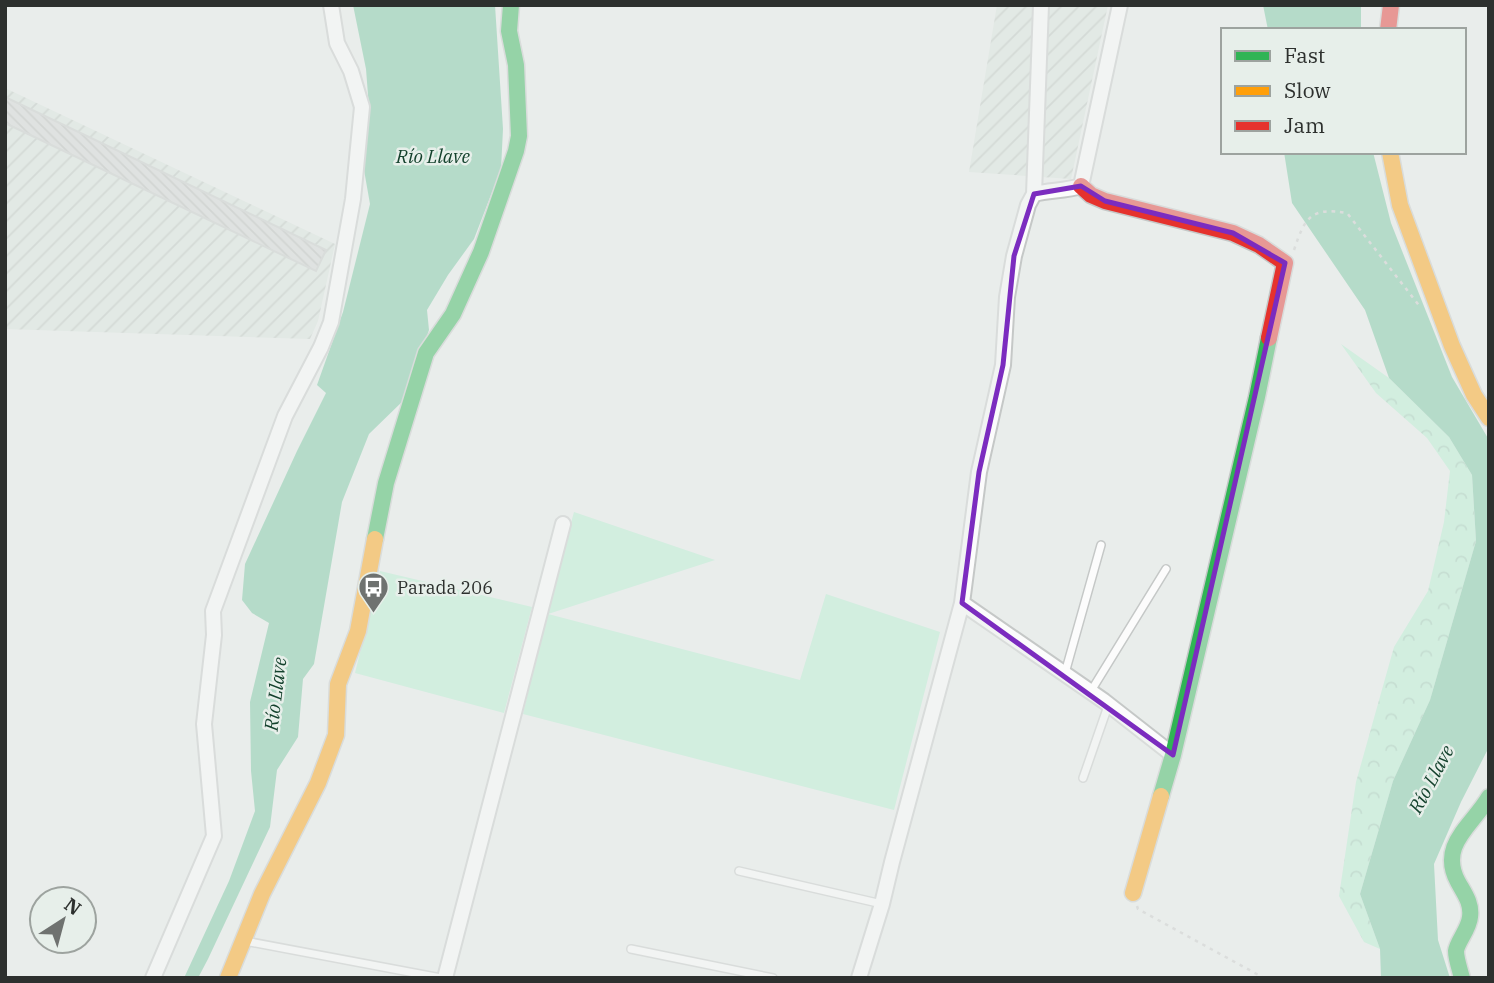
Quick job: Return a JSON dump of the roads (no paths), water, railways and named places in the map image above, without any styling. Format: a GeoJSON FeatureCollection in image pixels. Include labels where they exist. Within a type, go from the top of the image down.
{"type":"FeatureCollection","features":[{"type":"Feature","properties":{"kind":"street"},"geometry":{"type":"LineString","coordinates":[[153,978],[214,836],[204,724],[214,635],[213,611],[285,416],[331,322],[353,199],[362,107],[351,71],[337,43],[331,5]]}},
{"type":"Feature","properties":{"kind":"street"},"geometry":{"type":"LineString","coordinates":[[228,978],[262,894],[318,783],[336,735],[338,684],[358,631],[386,483],[426,353],[453,314],[481,252],[516,151],[519,136],[516,65],[509,31],[511,5]]}},
{"type":"Feature","properties":{"kind":"street"},"geometry":{"type":"LineString","coordinates":[[859,978],[882,904],[962,603],[979,472],[1003,365],[1007,297],[1014,256],[1028,205],[1034,194],[1041,5]]}},
{"type":"Feature","properties":{"kind":"street"},"geometry":{"type":"LineString","coordinates":[[1081,186],[1120,5]]}},
{"type":"Feature","properties":{"kind":"street"},"geometry":{"type":"LineString","coordinates":[[1388,28],[1391,5]]}},
{"type":"Feature","properties":{"kind":"street"},"geometry":{"type":"LineString","coordinates":[[1390,154],[1400,205],[1452,346],[1474,395],[1489,418]]}},
{"type":"Feature","properties":{"kind":"street"},"geometry":{"type":"LineString","coordinates":[[1034,194],[1081,186]]}},
{"type":"Feature","properties":{"kind":"street"},"geometry":{"type":"LineString","coordinates":[[1081,186],[1091,195],[1105,201],[1233,233],[1259,245],[1285,263],[1254,410],[1173,755],[1133,893]]}},
{"type":"Feature","properties":{"kind":"street"},"geometry":{"type":"LineString","coordinates":[[443,978],[563,524]]}},
{"type":"Feature","properties":{"kind":"street"},"geometry":{"type":"LineString","coordinates":[[962,603],[1109,705],[1173,755]]}},
{"type":"Feature","properties":{"kind":"street"},"geometry":{"type":"LineString","coordinates":[[1462,978],[1456,950],[1468,929],[1471,914],[1469,902],[1458,884],[1450,861],[1453,846],[1485,806],[1489,797]]}},
{"type":"Feature","properties":{"kind":"lane"},"geometry":{"type":"LineString","coordinates":[[1064,674],[1101,545]]}},
{"type":"Feature","properties":{"kind":"lane"},"geometry":{"type":"LineString","coordinates":[[1090,692],[1166,569]]}},
{"type":"Feature","properties":{"kind":"lane"},"geometry":{"type":"LineString","coordinates":[[1083,778],[1109,705]]}},
{"type":"Feature","properties":{"kind":"lane"},"geometry":{"type":"LineString","coordinates":[[739,871],[882,904]]}},
{"type":"Feature","properties":{"kind":"lane"},"geometry":{"type":"LineString","coordinates":[[244,940],[443,978]]}},
{"type":"Feature","properties":{"kind":"lane"},"geometry":{"type":"LineString","coordinates":[[631,949],[773,978]]}},
{"type":"Feature","properties":{"kind":"water","name":"Río Llave"},"geometry":{"type":"Polygon","coordinates":[[[353,5],[495,5],[503,129],[501,169],[474,239],[427,310],[429,330],[405,399],[369,434],[342,502],[314,664],[303,679],[298,737],[277,770],[270,827],[198,978],[184,978],[229,881],[255,811],[251,771],[250,702],[269,623],[252,613],[242,600],[245,564],[326,393],[317,385],[343,312],[370,204],[364,170],[369,108],[366,69],[353,5]]]}},
{"type":"Feature","properties":{"kind":"water"},"geometry":{"type":"Polygon","coordinates":[[[1263,5],[1361,5],[1361,28],[1268,28],[1263,5]]]}},
{"type":"Feature","properties":{"kind":"water","name":"Río Llave"},"geometry":{"type":"Polygon","coordinates":[[[1284,154],[1374,154],[1391,223],[1452,377],[1489,440],[1489,747],[1434,864],[1438,940],[1450,978],[1381,978],[1380,949],[1360,894],[1393,781],[1430,700],[1476,541],[1472,475],[1449,437],[1389,378],[1365,310],[1292,203],[1284,154]]]}},
{"type":"Feature","properties":{"kind":"place","name":"Parada 206"},"geometry":{"type":"Point","coordinates":[374,615]}}]}
